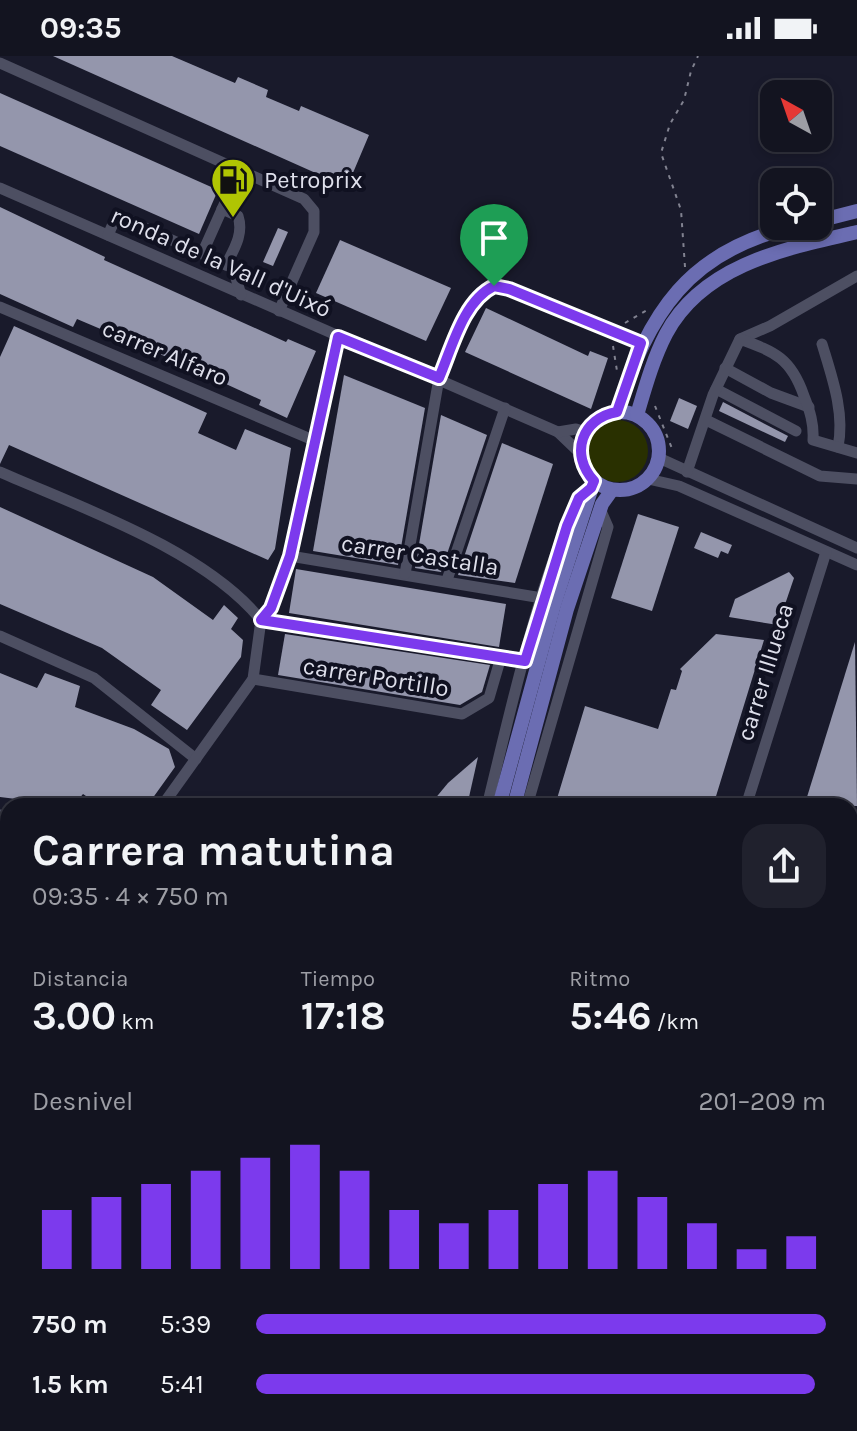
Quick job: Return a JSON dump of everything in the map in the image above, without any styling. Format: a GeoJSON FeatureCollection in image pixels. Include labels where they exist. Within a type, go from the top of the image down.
{"type":"FeatureCollection","features":[{"type":"Feature","properties":{"kind":"main road"},"geometry":{"type":"LineString","coordinates":[[832,217],[857,211]]}},
{"type":"Feature","properties":{"kind":"main road"},"geometry":{"type":"LineString","coordinates":[[637,415],[667,331],[701,293],[759,258],[857,232]]}},
{"type":"Feature","properties":{"kind":"main road"},"geometry":{"type":"LineString","coordinates":[[617,412],[641,343],[673,296],[706,263],[746,240],[760,236]]}},
{"type":"Feature","properties":{"kind":"main road"},"geometry":{"type":"LineString","coordinates":[[501,798],[554,605],[592,484],[581,454],[585,432],[602,416],[617,412],[637,415],[653,430],[658,440],[659,458],[648,479],[630,489],[612,490],[592,484]]}},
{"type":"Feature","properties":{"kind":"main road"},"geometry":{"type":"LineString","coordinates":[[516,798],[567,609],[601,511],[612,490]]}},
{"type":"Feature","properties":{"kind":"street"},"geometry":{"type":"LineString","coordinates":[[0,63],[295,194],[311,206],[314,232],[279,311]]}},
{"type":"Feature","properties":{"kind":"street"},"geometry":{"type":"LineString","coordinates":[[202,254],[240,169]]}},
{"type":"Feature","properties":{"kind":"street","name":"ronda de la Vall d'Uixó"},"geometry":{"type":"LineString","coordinates":[[0,188],[558,432],[581,454]]}},
{"type":"Feature","properties":{"kind":"street"},"geometry":{"type":"LineString","coordinates":[[222,209],[238,216],[241,225],[226,265]]}},
{"type":"Feature","properties":{"kind":"street"},"geometry":{"type":"LineString","coordinates":[[108,235],[117,215],[233,268],[241,295]]}},
{"type":"Feature","properties":{"kind":"street"},"geometry":{"type":"LineString","coordinates":[[687,472],[716,389],[740,339],[770,326],[857,276]]}},
{"type":"Feature","properties":{"kind":"street"},"geometry":{"type":"LineString","coordinates":[[405,574],[439,378],[472,303],[481,293],[494,286],[509,289],[641,343]]}},
{"type":"Feature","properties":{"kind":"street","name":"carrer Alfaro"},"geometry":{"type":"LineString","coordinates":[[0,307],[313,440]]}},
{"type":"Feature","properties":{"kind":"street"},"geometry":{"type":"LineString","coordinates":[[168,798],[253,679],[261,620],[271,608],[290,556],[338,337]]}},
{"type":"Feature","properties":{"kind":"street"},"geometry":{"type":"LineString","coordinates":[[740,339],[779,355],[796,372],[809,407],[814,427],[813,440],[857,453]]}},
{"type":"Feature","properties":{"kind":"street"},"geometry":{"type":"LineString","coordinates":[[822,344],[838,404],[838,447]]}},
{"type":"Feature","properties":{"kind":"street"},"geometry":{"type":"LineString","coordinates":[[725,368],[771,393],[809,407]]}},
{"type":"Feature","properties":{"kind":"street"},"geometry":{"type":"LineString","coordinates":[[716,389],[796,431]]}},
{"type":"Feature","properties":{"kind":"street"},"geometry":{"type":"LineString","coordinates":[[447,580],[505,408]]}},
{"type":"Feature","properties":{"kind":"street"},"geometry":{"type":"LineString","coordinates":[[706,420],[820,476],[857,479]]}},
{"type":"Feature","properties":{"kind":"street","name":"ronda de la Vall d'Uixó"},"geometry":{"type":"LineString","coordinates":[[558,432],[576,429],[585,432]]}},
{"type":"Feature","properties":{"kind":"street"},"geometry":{"type":"LineString","coordinates":[[659,458],[857,548]]}},
{"type":"Feature","properties":{"kind":"street"},"geometry":{"type":"LineString","coordinates":[[0,472],[174,551],[247,603],[261,620],[525,661]]}},
{"type":"Feature","properties":{"kind":"street"},"geometry":{"type":"LineString","coordinates":[[648,479],[679,486],[857,565]]}},
{"type":"Feature","properties":{"kind":"street"},"geometry":{"type":"LineString","coordinates":[[489,798],[542,598],[579,498],[592,484]]}},
{"type":"Feature","properties":{"kind":"street"},"geometry":{"type":"LineString","coordinates":[[529,798],[608,527],[601,511]]}},
{"type":"Feature","properties":{"kind":"street","name":"carrer Illueca"},"geometry":{"type":"LineString","coordinates":[[749,798],[826,552]]}},
{"type":"Feature","properties":{"kind":"street","name":"carrer Castalla"},"geometry":{"type":"LineString","coordinates":[[290,556],[542,598]]}},
{"type":"Feature","properties":{"kind":"street"},"geometry":{"type":"LineString","coordinates":[[0,636],[94,678],[196,759]]}},
{"type":"Feature","properties":{"kind":"street","name":"carrer Portillo"},"geometry":{"type":"LineString","coordinates":[[253,679],[462,714],[489,698],[501,657]]}},
{"type":"Feature","properties":{"kind":"path"},"geometry":{"type":"LineString","coordinates":[[685,268],[681,210],[661,153],[670,124],[684,100],[698,56]]}},
{"type":"Feature","properties":{"kind":"green space"},"geometry":{"type":"Polygon","coordinates":[[[617,420],[639,429],[648,451],[639,473],[617,482],[595,473],[586,451],[595,429],[617,420]]]}},
{"type":"Feature","properties":{"kind":"building"},"geometry":{"type":"Polygon","coordinates":[[[53,56],[172,56],[235,83],[238,77],[268,90],[266,97],[299,111],[301,106],[369,135],[347,187],[53,56]]]}},
{"type":"Feature","properties":{"kind":"building"},"geometry":{"type":"Polygon","coordinates":[[[0,93],[218,190],[199,234],[0,146],[0,93]]]}},
{"type":"Feature","properties":{"kind":"building"},"geometry":{"type":"Polygon","coordinates":[[[0,207],[105,257],[104,260],[286,342],[288,339],[316,351],[287,418],[259,405],[261,400],[169,358],[77,319],[73,327],[0,294],[0,207]]]}},
{"type":"Feature","properties":{"kind":"building"},"geometry":{"type":"Polygon","coordinates":[[[278,228],[288,232],[273,266],[263,262],[278,228]]]}},
{"type":"Feature","properties":{"kind":"building"},"geometry":{"type":"Polygon","coordinates":[[[340,240],[451,288],[426,341],[316,293],[340,240]]]}},
{"type":"Feature","properties":{"kind":"building"},"geometry":{"type":"Polygon","coordinates":[[[486,308],[588,356],[590,351],[608,358],[591,409],[465,352],[486,308]]]}},
{"type":"Feature","properties":{"kind":"building"},"geometry":{"type":"Polygon","coordinates":[[[14,326],[207,413],[198,433],[236,450],[245,429],[291,448],[275,549],[268,560],[9,445],[0,464],[0,357],[14,326]]]}},
{"type":"Feature","properties":{"kind":"building"},"geometry":{"type":"Polygon","coordinates":[[[344,375],[425,408],[398,565],[313,551],[344,375]]]}},
{"type":"Feature","properties":{"kind":"building"},"geometry":{"type":"Polygon","coordinates":[[[679,398],[697,406],[688,429],[670,421],[679,398]]]}},
{"type":"Feature","properties":{"kind":"building"},"geometry":{"type":"Polygon","coordinates":[[[723,402],[788,436],[785,442],[719,411],[723,402]]]}},
{"type":"Feature","properties":{"kind":"building"},"geometry":{"type":"Polygon","coordinates":[[[441,415],[487,435],[441,572],[415,568],[441,415]]]}},
{"type":"Feature","properties":{"kind":"building"},"geometry":{"type":"Polygon","coordinates":[[[502,443],[553,464],[515,583],[458,575],[502,443]]]}},
{"type":"Feature","properties":{"kind":"building"},"geometry":{"type":"Polygon","coordinates":[[[0,507],[153,577],[213,620],[224,605],[238,618],[231,629],[243,640],[241,657],[187,730],[151,705],[161,690],[102,648],[0,604],[0,507]]]}},
{"type":"Feature","properties":{"kind":"building"},"geometry":{"type":"Polygon","coordinates":[[[638,514],[679,527],[652,611],[611,598],[638,514]]]}},
{"type":"Feature","properties":{"kind":"building"},"geometry":{"type":"Polygon","coordinates":[[[701,532],[732,545],[728,554],[721,551],[718,558],[694,548],[701,532]]]}},
{"type":"Feature","properties":{"kind":"building"},"geometry":{"type":"Polygon","coordinates":[[[296,569],[506,604],[499,647],[289,613],[296,569]]]}},
{"type":"Feature","properties":{"kind":"building"},"geometry":{"type":"Polygon","coordinates":[[[789,572],[794,578],[778,625],[729,617],[735,599],[789,572]]]}},
{"type":"Feature","properties":{"kind":"building"},"geometry":{"type":"Polygon","coordinates":[[[285,634],[490,665],[482,692],[460,705],[278,675],[285,634]]]}},
{"type":"Feature","properties":{"kind":"building"},"geometry":{"type":"Polygon","coordinates":[[[716,634],[764,640],[715,798],[557,798],[585,706],[658,729],[671,689],[676,690],[680,669],[716,634]]]}},
{"type":"Feature","properties":{"kind":"building"},"geometry":{"type":"Polygon","coordinates":[[[855,642],[857,798],[807,797],[855,642]]]}},
{"type":"Feature","properties":{"kind":"building"},"geometry":{"type":"Polygon","coordinates":[[[0,673],[37,688],[45,673],[80,686],[75,707],[134,729],[169,749],[175,767],[153,798],[89,798],[83,794],[80,798],[0,797],[0,673]]]}},
{"type":"Feature","properties":{"kind":"building"},"geometry":{"type":"Polygon","coordinates":[[[478,757],[469,798],[436,798],[478,757]]]}},
{"type":"Feature","properties":{"kind":"place","name":"Petroprix"},"geometry":{"type":"Point","coordinates":[233,219]}},
{"type":"Feature","properties":{"kind":"route"},"geometry":{"type":"LineString","coordinates":[[494,286],[509,289],[641,343],[617,412],[595,420],[582,439],[582,463],[594,481],[579,498],[567,526],[542,598],[525,661],[261,620],[271,608],[290,556],[338,337],[439,378],[472,303],[481,293],[494,286]]}}]}
